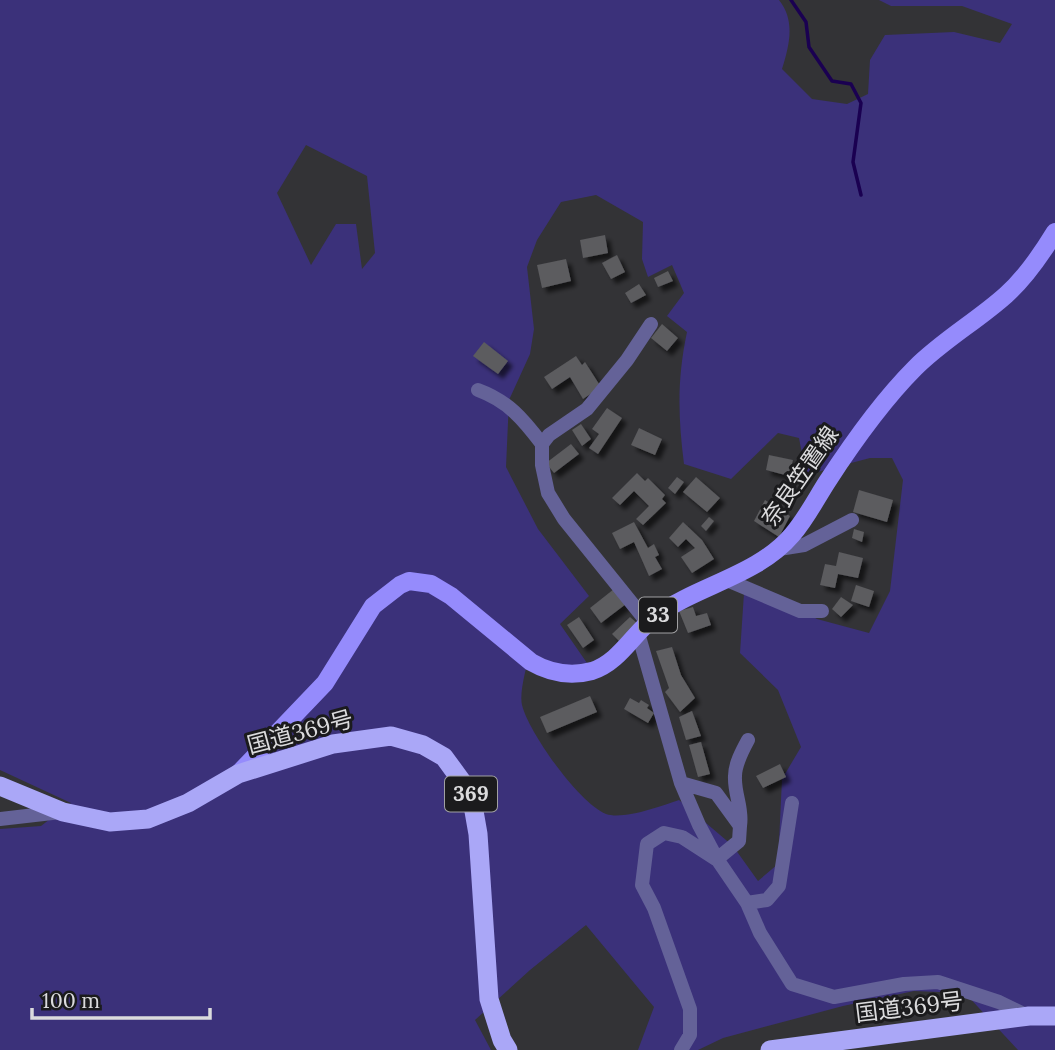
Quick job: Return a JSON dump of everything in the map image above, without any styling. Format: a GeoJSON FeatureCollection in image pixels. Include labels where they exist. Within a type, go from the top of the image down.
{"type":"FeatureCollection","features":[{"type":"Feature","properties":{"kind":"highway","name":"国道369号"},"geometry":{"type":"LineString","coordinates":[[0,786],[63,812],[110,822],[148,819],[188,803],[238,774],[333,744],[391,736],[423,745],[444,757],[471,794],[478,834],[489,999],[502,1040],[508,1050]]}},
{"type":"Feature","properties":{"kind":"highway","name":"国道369号"},"geometry":{"type":"LineString","coordinates":[[771,1050],[1029,1016],[1055,1016]]}},
{"type":"Feature","properties":{"kind":"main road","name":"奈良笠置線"},"geometry":{"type":"LineString","coordinates":[[238,774],[326,683],[373,606],[400,584],[409,581],[431,584],[459,602],[544,670],[560,674],[590,671],[603,666],[617,656],[642,628],[676,603],[727,580],[779,549],[794,533],[865,425],[914,369],[944,341],[1006,295],[1027,274],[1055,232]]}},
{"type":"Feature","properties":{"kind":"street"},"geometry":{"type":"LineString","coordinates":[[542,444],[549,435],[587,409],[627,360],[651,324]]}},
{"type":"Feature","properties":{"kind":"street"},"geometry":{"type":"LineString","coordinates":[[478,390],[502,400],[528,425],[542,444],[542,465],[548,493],[642,628],[681,783],[717,859],[747,904],[760,933],[792,984],[834,997],[904,984],[938,982],[999,1002],[1029,1016]]}},
{"type":"Feature","properties":{"kind":"street"},"geometry":{"type":"LineString","coordinates":[[779,549],[804,545],[852,520]]}},
{"type":"Feature","properties":{"kind":"street"},"geometry":{"type":"LineString","coordinates":[[727,580],[800,611],[822,611]]}},
{"type":"Feature","properties":{"kind":"street"},"geometry":{"type":"LineString","coordinates":[[717,859],[739,841],[742,814],[734,776],[748,740]]}},
{"type":"Feature","properties":{"kind":"street"},"geometry":{"type":"LineString","coordinates":[[681,783],[716,793],[740,826]]}},
{"type":"Feature","properties":{"kind":"street"},"geometry":{"type":"LineString","coordinates":[[747,904],[767,900],[779,887],[792,803]]}},
{"type":"Feature","properties":{"kind":"street"},"geometry":{"type":"LineString","coordinates":[[0,819],[63,812]]}},
{"type":"Feature","properties":{"kind":"street"},"geometry":{"type":"LineString","coordinates":[[681,1050],[690,1035],[690,1009],[654,908],[642,885],[643,861],[647,844],[664,833],[682,836],[717,859]]}},
{"type":"Feature","properties":{"kind":"shaded area"},"geometry":{"type":"Polygon","coordinates":[[[0,0],[779,0],[788,16],[789,25],[789,43],[782,69],[812,99],[847,104],[868,94],[870,60],[885,35],[954,32],[1000,43],[1012,24],[962,6],[891,6],[879,0],[1055,0],[1055,1050],[1018,1050],[965,993],[914,991],[843,1006],[723,1038],[698,1050],[638,1050],[654,1007],[586,925],[530,970],[475,1020],[491,1050],[0,1050],[0,829],[41,826],[71,803],[0,770],[0,0]],[[306,145],[277,193],[311,265],[336,224],[356,224],[362,269],[375,253],[367,176],[306,145]],[[596,195],[561,202],[537,240],[527,267],[534,329],[530,354],[509,400],[506,467],[538,529],[589,596],[560,624],[587,663],[562,667],[530,652],[522,686],[522,705],[534,732],[556,766],[595,807],[606,814],[622,815],[642,812],[679,800],[733,846],[758,881],[778,864],[782,779],[801,747],[778,690],[740,653],[744,593],[770,594],[817,619],[869,633],[890,591],[903,480],[892,458],[870,458],[806,475],[799,438],[778,433],[731,479],[684,464],[679,398],[687,332],[667,316],[684,293],[672,265],[648,277],[642,259],[643,222],[596,195]]]}},
{"type":"Feature","properties":{"kind":"building"},"geometry":{"type":"Polygon","coordinates":[[[605,235],[608,253],[583,258],[580,240],[605,235]]]}},
{"type":"Feature","properties":{"kind":"building"},"geometry":{"type":"Polygon","coordinates":[[[617,255],[625,272],[611,279],[602,263],[617,255]]]}},
{"type":"Feature","properties":{"kind":"building"},"geometry":{"type":"Polygon","coordinates":[[[566,259],[571,281],[542,288],[537,265],[566,259]]]}},
{"type":"Feature","properties":{"kind":"building"},"geometry":{"type":"Polygon","coordinates":[[[668,271],[673,281],[658,287],[654,278],[668,271]]]}},
{"type":"Feature","properties":{"kind":"building"},"geometry":{"type":"Polygon","coordinates":[[[639,284],[646,295],[631,303],[625,293],[639,284]]]}},
{"type":"Feature","properties":{"kind":"building"},"geometry":{"type":"Polygon","coordinates":[[[662,324],[678,338],[667,351],[651,338],[662,324]]]}},
{"type":"Feature","properties":{"kind":"building"},"geometry":{"type":"Polygon","coordinates":[[[484,342],[508,361],[498,374],[473,356],[484,342]]]}},
{"type":"Feature","properties":{"kind":"building"},"geometry":{"type":"Polygon","coordinates":[[[576,356],[582,365],[585,362],[601,387],[583,399],[570,377],[552,389],[544,377],[576,356]]]}},
{"type":"Feature","properties":{"kind":"building"},"geometry":{"type":"Polygon","coordinates":[[[607,408],[622,418],[598,454],[589,448],[599,434],[592,429],[607,408]]]}},
{"type":"Feature","properties":{"kind":"building"},"geometry":{"type":"Polygon","coordinates":[[[581,424],[591,439],[582,446],[572,430],[581,424]]]}},
{"type":"Feature","properties":{"kind":"building"},"geometry":{"type":"Polygon","coordinates":[[[639,428],[662,439],[655,455],[631,445],[639,428]]]}},
{"type":"Feature","properties":{"kind":"building"},"geometry":{"type":"Polygon","coordinates":[[[571,444],[579,454],[554,473],[546,463],[571,444]]]}},
{"type":"Feature","properties":{"kind":"building"},"geometry":{"type":"Polygon","coordinates":[[[769,455],[793,460],[789,476],[766,470],[769,455]]]}},
{"type":"Feature","properties":{"kind":"building"},"geometry":{"type":"Polygon","coordinates":[[[637,473],[645,481],[648,478],[665,495],[662,499],[666,503],[643,525],[636,519],[649,506],[634,491],[620,505],[612,498],[637,473]]]}},
{"type":"Feature","properties":{"kind":"building"},"geometry":{"type":"Polygon","coordinates":[[[677,477],[684,482],[675,494],[668,488],[677,477]]]}},
{"type":"Feature","properties":{"kind":"building"},"geometry":{"type":"Polygon","coordinates":[[[696,477],[720,498],[707,512],[683,492],[696,477]]]}},
{"type":"Feature","properties":{"kind":"building"},"geometry":{"type":"Polygon","coordinates":[[[859,490],[893,500],[887,522],[853,512],[859,490]]]}},
{"type":"Feature","properties":{"kind":"building"},"geometry":{"type":"Polygon","coordinates":[[[765,500],[790,516],[779,537],[754,521],[765,500]]]}},
{"type":"Feature","properties":{"kind":"building"},"geometry":{"type":"Polygon","coordinates":[[[709,517],[714,521],[706,531],[701,526],[709,517]]]}},
{"type":"Feature","properties":{"kind":"building"},"geometry":{"type":"Polygon","coordinates":[[[634,522],[648,548],[654,544],[659,555],[655,557],[662,569],[649,576],[634,542],[620,549],[612,533],[634,522]]]}},
{"type":"Feature","properties":{"kind":"building"},"geometry":{"type":"Polygon","coordinates":[[[683,522],[702,540],[714,559],[692,573],[681,557],[695,548],[686,539],[678,547],[669,538],[683,522]]]}},
{"type":"Feature","properties":{"kind":"building"},"geometry":{"type":"Polygon","coordinates":[[[854,529],[864,532],[862,542],[852,538],[854,529]]]}},
{"type":"Feature","properties":{"kind":"building"},"geometry":{"type":"Polygon","coordinates":[[[839,552],[863,558],[858,578],[838,574],[835,588],[820,585],[825,564],[836,566],[839,552]]]}},
{"type":"Feature","properties":{"kind":"building"},"geometry":{"type":"Polygon","coordinates":[[[856,585],[874,591],[869,607],[851,601],[856,585]]]}},
{"type":"Feature","properties":{"kind":"building"},"geometry":{"type":"Polygon","coordinates":[[[614,589],[626,604],[601,623],[590,608],[614,589]]]}},
{"type":"Feature","properties":{"kind":"building"},"geometry":{"type":"Polygon","coordinates":[[[841,597],[853,605],[841,617],[832,609],[841,597]]]}},
{"type":"Feature","properties":{"kind":"building"},"geometry":{"type":"Polygon","coordinates":[[[693,607],[696,616],[707,613],[711,625],[688,633],[679,611],[693,607]]]}},
{"type":"Feature","properties":{"kind":"building"},"geometry":{"type":"Polygon","coordinates":[[[579,617],[594,640],[583,648],[567,625],[579,617]]]}},
{"type":"Feature","properties":{"kind":"building"},"geometry":{"type":"Polygon","coordinates":[[[630,617],[637,623],[619,641],[612,634],[630,617]]]}},
{"type":"Feature","properties":{"kind":"building"},"geometry":{"type":"Polygon","coordinates":[[[672,647],[681,675],[695,698],[680,712],[665,692],[669,688],[656,651],[672,647]]]}},
{"type":"Feature","properties":{"kind":"building"},"geometry":{"type":"Polygon","coordinates":[[[590,696],[597,712],[547,733],[540,717],[590,696]]]}},
{"type":"Feature","properties":{"kind":"building"},"geometry":{"type":"Polygon","coordinates":[[[630,698],[649,705],[647,708],[654,713],[648,723],[624,709],[630,698]]]}},
{"type":"Feature","properties":{"kind":"building"},"geometry":{"type":"Polygon","coordinates":[[[692,711],[701,736],[686,740],[679,717],[692,711]]]}},
{"type":"Feature","properties":{"kind":"building"},"geometry":{"type":"Polygon","coordinates":[[[701,742],[710,774],[698,777],[689,745],[701,742]]]}},
{"type":"Feature","properties":{"kind":"building"},"geometry":{"type":"Polygon","coordinates":[[[780,764],[786,777],[763,788],[756,776],[780,764]]]}},
{"type":"Feature","properties":{"kind":"waterway"},"geometry":{"type":"LineString","coordinates":[[791,0],[806,22],[809,47],[832,81],[851,84],[861,103],[853,162],[861,195]]}}]}
